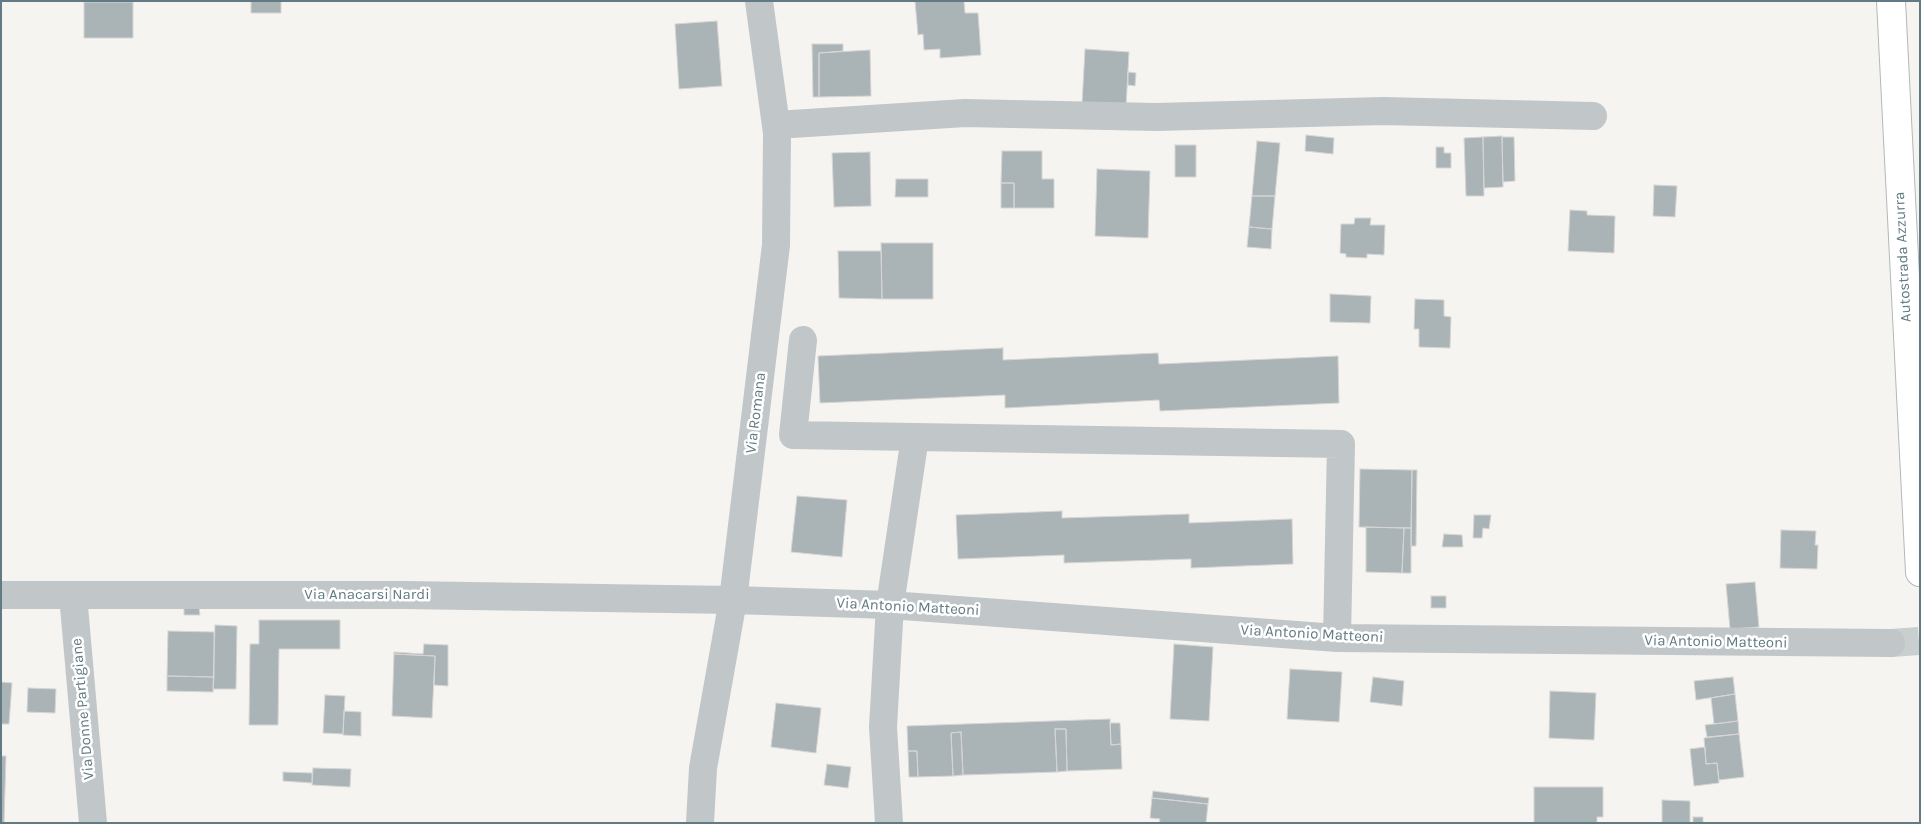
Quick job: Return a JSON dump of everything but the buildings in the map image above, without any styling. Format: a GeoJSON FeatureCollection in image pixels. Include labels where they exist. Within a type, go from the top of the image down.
{"type":"FeatureCollection","features":[{"type":"Feature","properties":{"kind":"highway","name":"Autostrada Azzurra"},"geometry":{"type":"LineString","coordinates":[[1891,1],[1920,572]]}},
{"type":"Feature","properties":{"kind":"street","name":"Via Romana"},"geometry":{"type":"LineString","coordinates":[[700,823],[703,768],[733,600],[776,245],[776,125],[759,1]]}},
{"type":"Feature","properties":{"kind":"street"},"geometry":{"type":"LineString","coordinates":[[776,125],[965,113],[1156,117],[1384,111],[1593,116]]}},
{"type":"Feature","properties":{"kind":"street"},"geometry":{"type":"LineString","coordinates":[[803,340],[793,435],[1342,444],[1337,638]]}},
{"type":"Feature","properties":{"kind":"street"},"geometry":{"type":"LineString","coordinates":[[889,823],[883,727],[890,605],[915,437]]}},
{"type":"Feature","properties":{"kind":"street","name":"Via Anacarsi Nardi"},"geometry":{"type":"LineString","coordinates":[[1,595],[404,595],[733,600]]}},
{"type":"Feature","properties":{"kind":"street","name":"Via Donne Partigiane"},"geometry":{"type":"LineString","coordinates":[[73,595],[93,823]]}},
{"type":"Feature","properties":{"kind":"street","name":"Via Antonio Matteoni"},"geometry":{"type":"LineString","coordinates":[[733,600],[890,605],[1337,638],[1891,644]]}},
{"type":"Feature","properties":{"kind":"tunnel"},"geometry":{"type":"LineString","coordinates":[[1891,643],[1920,641]]}}]}
